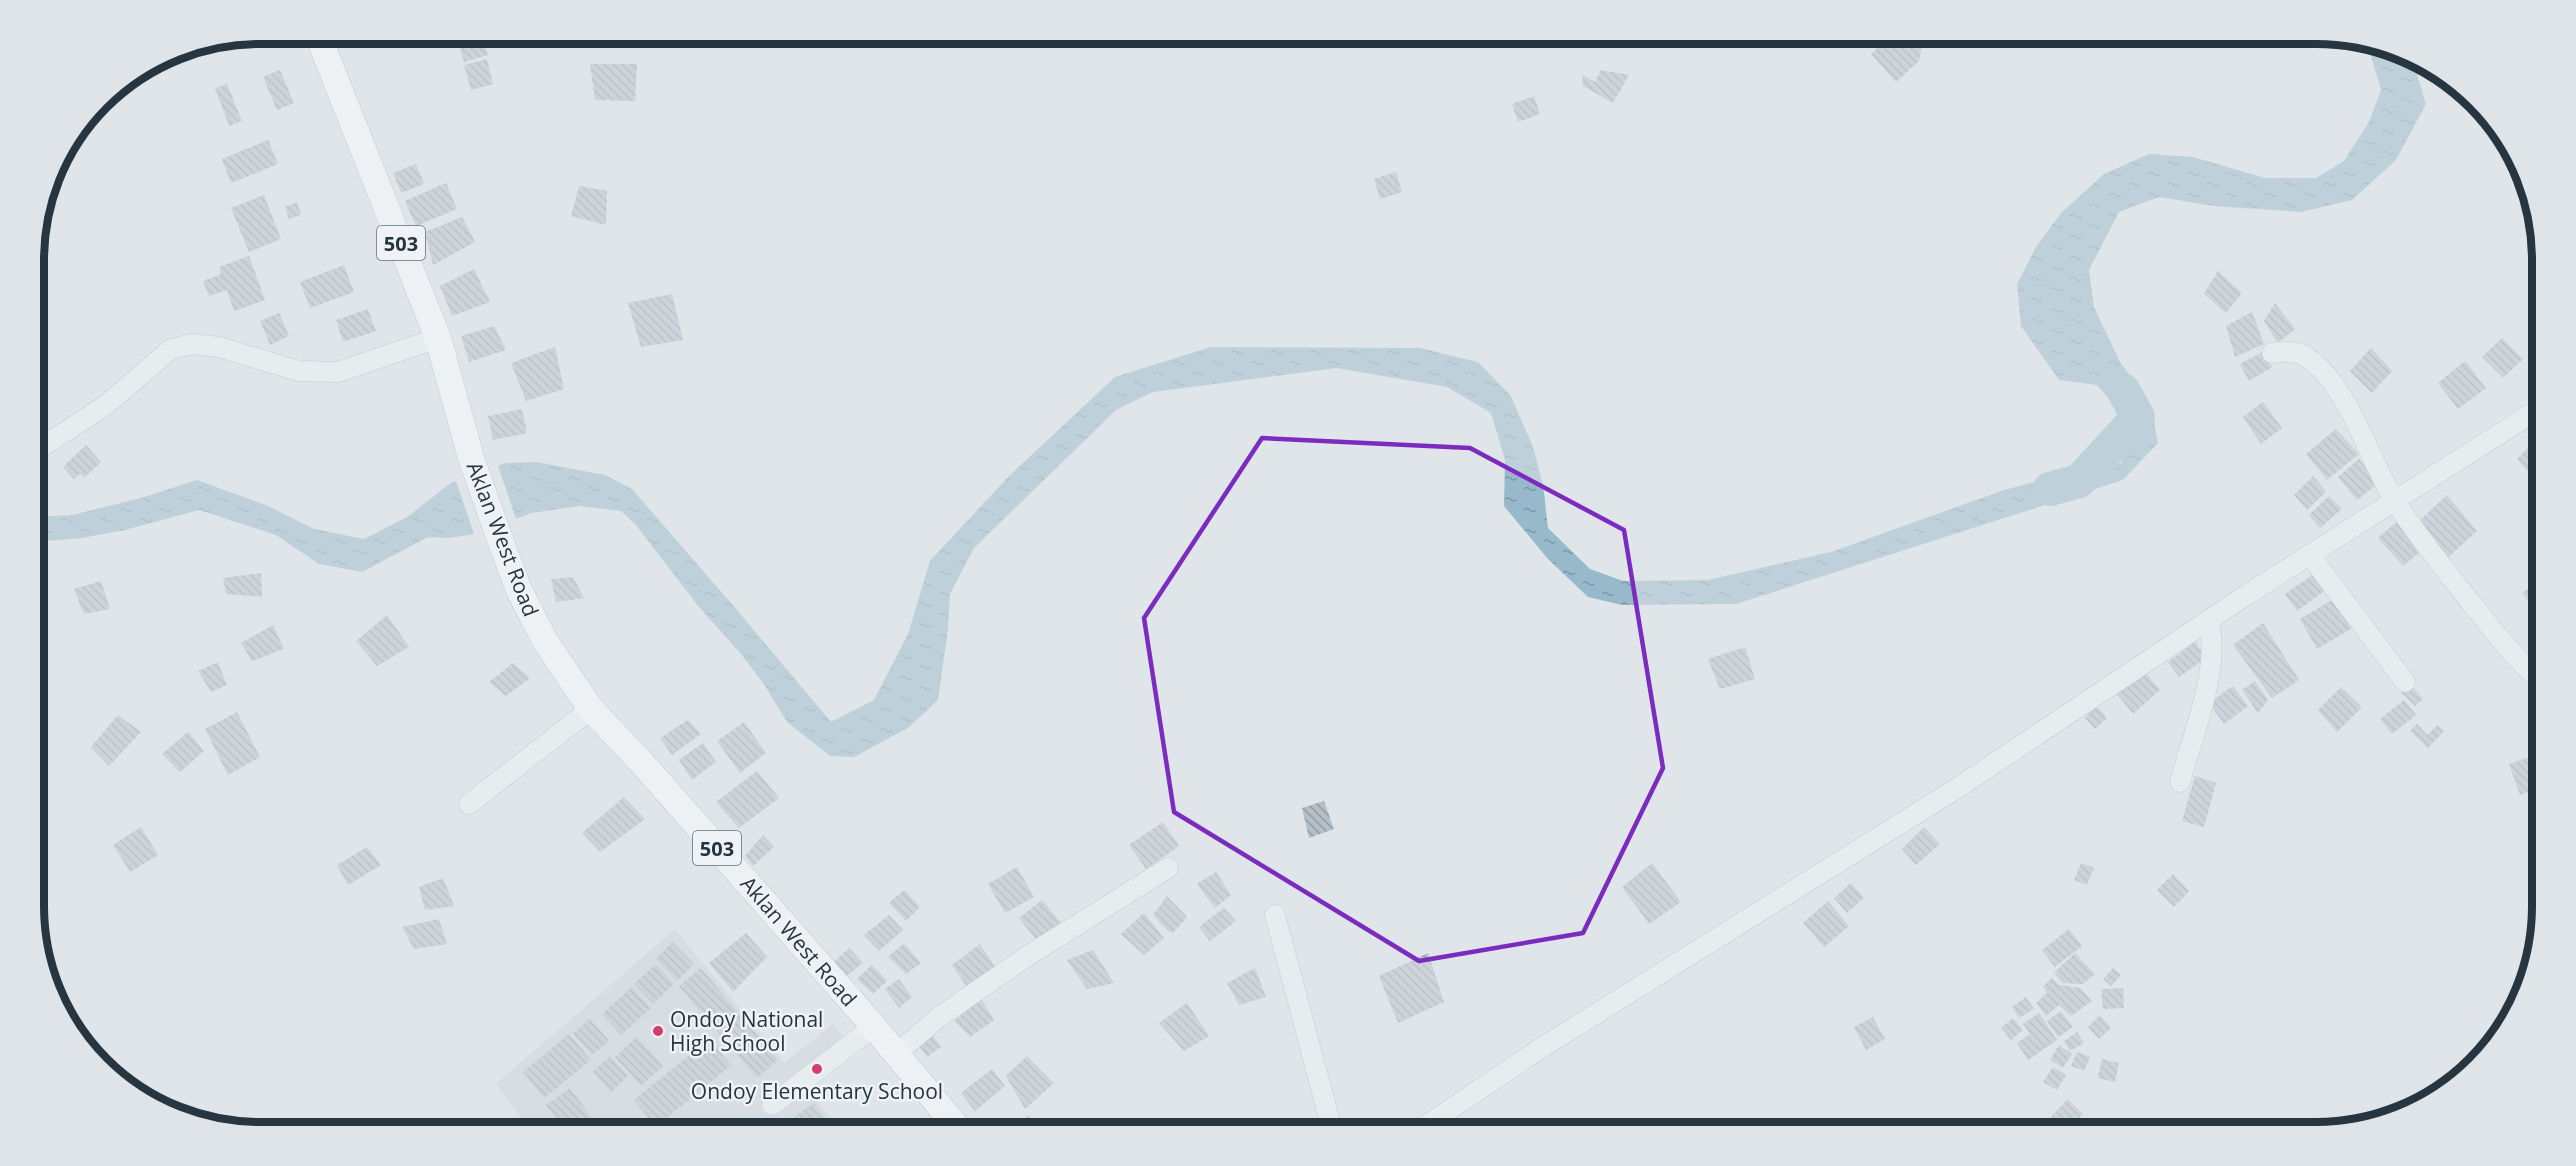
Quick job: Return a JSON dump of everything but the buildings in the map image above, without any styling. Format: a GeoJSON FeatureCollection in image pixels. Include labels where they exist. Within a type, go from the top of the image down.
{"type":"FeatureCollection","features":[{"type":"Feature","properties":{"kind":"main road","name":"Aklan West Road"},"geometry":{"type":"LineString","coordinates":[[321,44],[438,338],[471,458],[502,545],[519,590],[545,641],[591,709],[651,773],[953,1122]]}},
{"type":"Feature","properties":{"kind":"street"},"geometry":{"type":"LineString","coordinates":[[44,445],[106,405],[171,349],[192,344],[219,347],[299,371],[338,372],[438,338]]}},
{"type":"Feature","properties":{"kind":"street"},"geometry":{"type":"LineString","coordinates":[[2272,353],[2293,350],[2305,355],[2322,369],[2359,429],[2395,500],[2450,577],[2532,674]]}},
{"type":"Feature","properties":{"kind":"street"},"geometry":{"type":"LineString","coordinates":[[1431,1122],[1538,1050],[1959,787],[2208,621],[2532,412]]}},
{"type":"Feature","properties":{"kind":"street"},"geometry":{"type":"LineString","coordinates":[[2310,555],[2405,682]]}},
{"type":"Feature","properties":{"kind":"street"},"geometry":{"type":"LineString","coordinates":[[2180,782],[2212,666],[2212,634],[2208,621]]}},
{"type":"Feature","properties":{"kind":"street"},"geometry":{"type":"LineString","coordinates":[[469,804],[591,709]]}},
{"type":"Feature","properties":{"kind":"street"},"geometry":{"type":"LineString","coordinates":[[896,1054],[939,1017],[1029,956],[1168,868]]}},
{"type":"Feature","properties":{"kind":"street"},"geometry":{"type":"LineString","coordinates":[[1275,915],[1330,1122]]}},
{"type":"Feature","properties":{"kind":"street"},"geometry":{"type":"LineString","coordinates":[[772,1105],[873,1027]]}},
{"type":"Feature","properties":{"kind":"highlighted area"},"geometry":{"type":"Polygon","coordinates":[[[1262,438],[1470,448],[1624,530],[1663,768],[1583,933],[1419,961],[1174,812],[1144,618],[1262,438]]]}},
{"type":"Feature","properties":{"kind":"shaded area","name":"Ondoy National High School"},"geometry":{"type":"Polygon","coordinates":[[[675,929],[784,1063],[833,1024],[854,1050],[807,1088],[833,1122],[525,1122],[496,1084],[675,929]]]}},
{"type":"Feature","properties":{"kind":"water"},"geometry":{"type":"Polygon","coordinates":[[[2369,50],[2415,67],[2426,104],[2396,160],[2352,200],[2301,212],[2214,206],[2159,197],[2119,212],[2089,270],[2094,307],[2120,362],[2151,405],[2158,443],[2123,480],[1736,604],[1622,605],[1588,597],[1548,559],[1504,506],[1505,460],[1491,413],[1447,387],[1336,368],[1153,392],[1116,410],[974,548],[950,594],[948,629],[938,700],[908,728],[854,757],[830,756],[787,722],[763,683],[741,654],[699,607],[635,524],[621,511],[579,506],[532,513],[470,535],[447,538],[428,537],[362,572],[319,564],[276,535],[199,510],[125,530],[82,538],[44,541],[44,516],[72,515],[141,498],[197,480],[268,506],[314,529],[364,539],[407,517],[451,483],[506,463],[536,462],[605,475],[632,489],[831,722],[874,700],[908,634],[930,561],[1009,476],[1115,377],[1211,347],[1420,348],[1478,362],[1511,396],[1533,447],[1543,485],[1548,528],[1590,569],[1623,581],[1708,580],[1831,552],[2004,490],[2064,474],[2121,463],[2130,434],[2117,408],[2097,385],[2059,380],[2021,326],[2017,284],[2036,247],[2061,213],[2104,174],[2149,154],[2193,157],[2265,178],[2316,178],[2344,161],[2369,122],[2381,90],[2369,50]]]}},
{"type":"Feature","properties":{"kind":"pier"},"geometry":{"type":"Polygon","coordinates":[[[497,463],[517,522],[475,537],[455,478],[497,463]]]}},
{"type":"Feature","properties":{"kind":"waterway"},"geometry":{"type":"LineString","coordinates":[[2050,489],[2079,481],[2138,417],[2123,390]]}},
{"type":"Feature","properties":{"kind":"place","name":"Ondoy National High School"},"geometry":{"type":"Point","coordinates":[658,1031]}},
{"type":"Feature","properties":{"kind":"place","name":"Ondoy Elementary School"},"geometry":{"type":"Point","coordinates":[817,1069]}}]}
